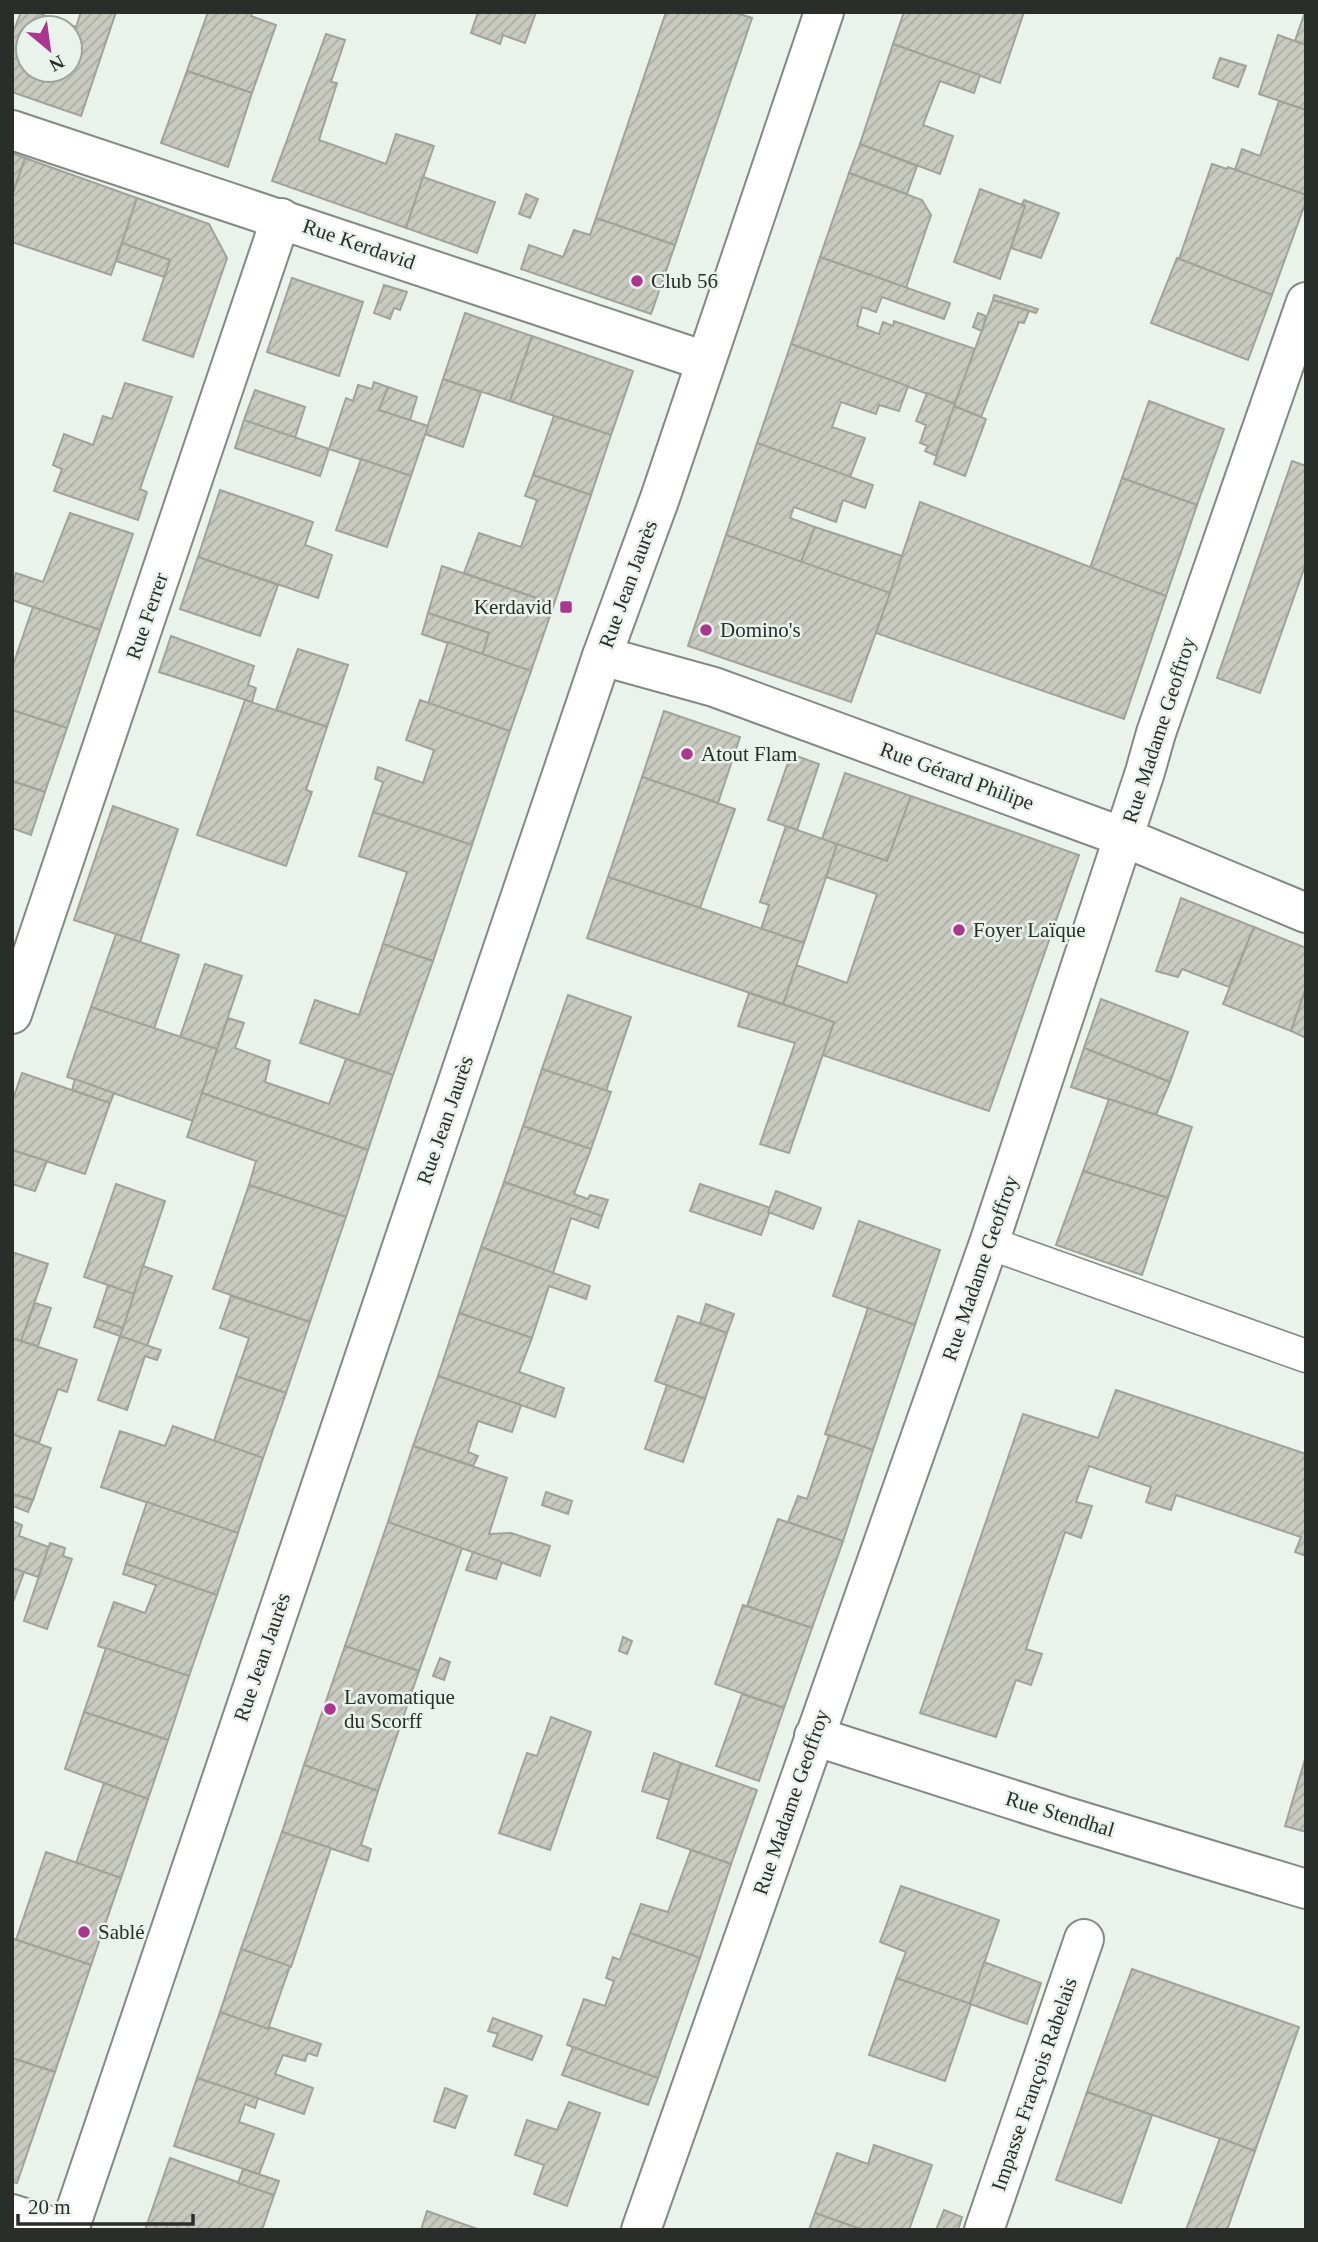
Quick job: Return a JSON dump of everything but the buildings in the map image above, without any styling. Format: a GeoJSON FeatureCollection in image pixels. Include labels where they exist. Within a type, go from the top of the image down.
{"type":"FeatureCollection","features":[{"type":"Feature","properties":{"kind":"street","name":"Rue Jean Jaurès"},"geometry":{"type":"LineString","coordinates":[[69,2230],[602,656],[660,498],[824,12]]}},
{"type":"Feature","properties":{"kind":"street","name":"Rue Kerdavid"},"geometry":{"type":"LineString","coordinates":[[12,130],[705,361]]}},
{"type":"Feature","properties":{"kind":"street","name":"Rue Ferrer"},"geometry":{"type":"LineString","coordinates":[[12,1014],[281,218]]}},
{"type":"Feature","properties":{"kind":"street","name":"Rue Madame Geoffroy"},"geometry":{"type":"LineString","coordinates":[[641,2230],[989,1243],[1157,733],[1306,302]]}},
{"type":"Feature","properties":{"kind":"street","name":"Rue Gérard Philipe"},"geometry":{"type":"LineString","coordinates":[[602,656],[714,687],[1124,837],[1306,913]]}},
{"type":"Feature","properties":{"kind":"street","name":"Rue Stendhal"},"geometry":{"type":"LineString","coordinates":[[814,1736],[1064,1816],[1306,1889]]}},
{"type":"Feature","properties":{"kind":"street","name":"Impasse François Rabelais"},"geometry":{"type":"LineString","coordinates":[[984,2230],[1084,1939]]}},
{"type":"Feature","properties":{"kind":"street"},"geometry":{"type":"LineString","coordinates":[[12,2214],[62,2230]]}},
{"type":"Feature","properties":{"kind":"lane"},"geometry":{"type":"LineString","coordinates":[[989,1243],[1306,1356]]}},
{"type":"Feature","properties":{"kind":"place","name":"Club 56"},"geometry":{"type":"Point","coordinates":[637,281]}},
{"type":"Feature","properties":{"kind":"place","name":"Kerdavid"},"geometry":{"type":"Point","coordinates":[566,607]}},
{"type":"Feature","properties":{"kind":"place","name":"Domino's"},"geometry":{"type":"Point","coordinates":[706,630]}},
{"type":"Feature","properties":{"kind":"place","name":"Atout Flam"},"geometry":{"type":"Point","coordinates":[687,754]}},
{"type":"Feature","properties":{"kind":"place","name":"Foyer Laïque"},"geometry":{"type":"Point","coordinates":[959,930]}},
{"type":"Feature","properties":{"kind":"place","name":"Lavomatique du Scorff"},"geometry":{"type":"Point","coordinates":[330,1709]}},
{"type":"Feature","properties":{"kind":"place","name":"Sablé"},"geometry":{"type":"Point","coordinates":[84,1932]}}]}
